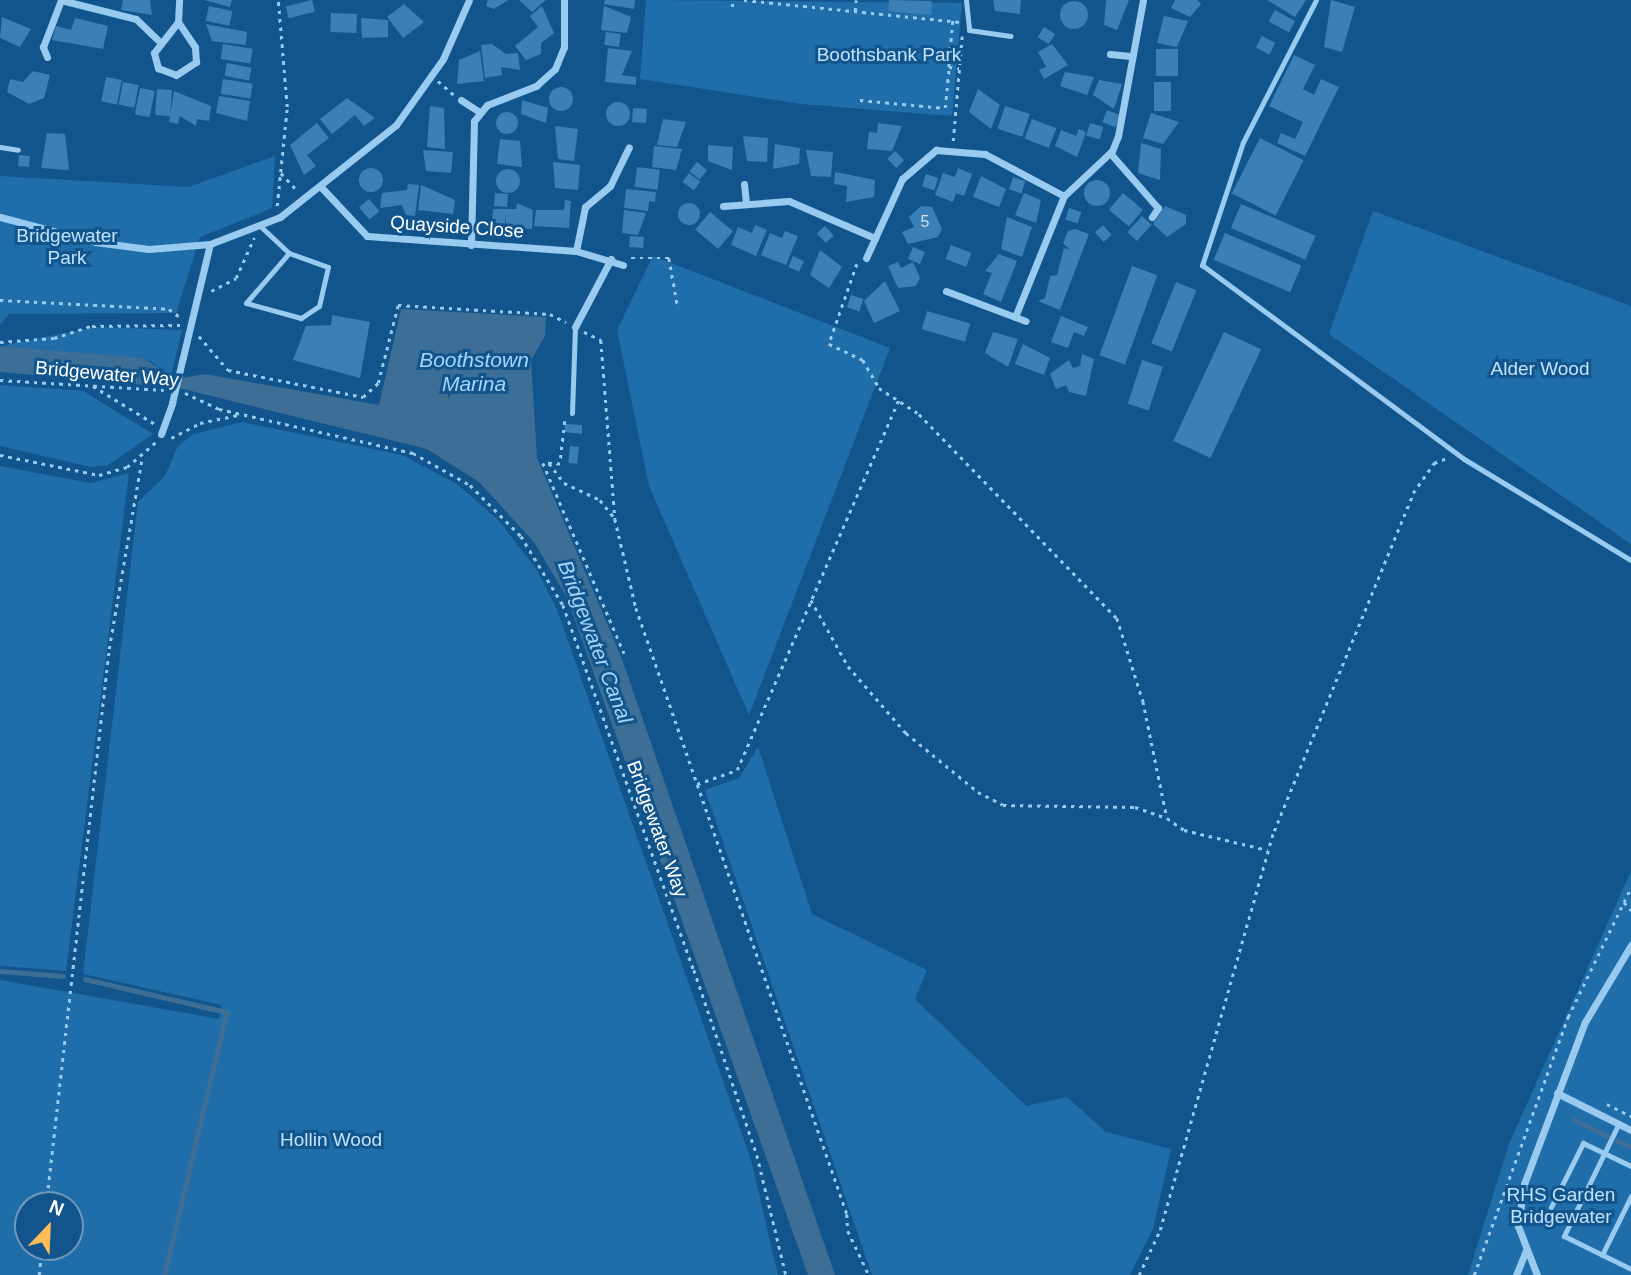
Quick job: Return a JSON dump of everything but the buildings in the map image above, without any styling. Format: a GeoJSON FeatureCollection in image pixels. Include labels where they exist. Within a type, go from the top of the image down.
{"type":"FeatureCollection","features":[{"type":"Feature","properties":{"kind":"street"},"geometry":{"type":"LineString","coordinates":[[47,57],[43,47],[61,0],[135,19],[158,40],[158,68],[176,75],[187,71],[196,61],[195,47],[178,22],[179,0]]}},
{"type":"Feature","properties":{"kind":"street"},"geometry":{"type":"LineString","coordinates":[[0,217],[118,246],[210,244],[276,218],[321,187],[396,124],[433,76],[469,0]]}},
{"type":"Feature","properties":{"kind":"street"},"geometry":{"type":"LineString","coordinates":[[478,111],[536,86],[555,69],[564,47],[564,0]]}},
{"type":"Feature","properties":{"kind":"street"},"geometry":{"type":"LineString","coordinates":[[1015,317],[1064,195],[1110,153],[1129,104],[1130,56],[1143,0]]}},
{"type":"Feature","properties":{"kind":"street"},"geometry":{"type":"LineString","coordinates":[[158,40],[178,22]]}},
{"type":"Feature","properties":{"kind":"street"},"geometry":{"type":"LineString","coordinates":[[1110,54],[1130,56]]}},
{"type":"Feature","properties":{"kind":"street"},"geometry":{"type":"LineString","coordinates":[[461,100],[478,111]]}},
{"type":"Feature","properties":{"kind":"street"},"geometry":{"type":"LineString","coordinates":[[471,245],[478,111]]}},
{"type":"Feature","properties":{"kind":"street"},"geometry":{"type":"LineString","coordinates":[[576,251],[585,207],[610,186],[629,147]]}},
{"type":"Feature","properties":{"kind":"street"},"geometry":{"type":"LineString","coordinates":[[866,258],[911,166],[952,148],[985,154],[1064,195]]}},
{"type":"Feature","properties":{"kind":"street"},"geometry":{"type":"LineString","coordinates":[[1110,153],[1158,208],[1152,216]]}},
{"type":"Feature","properties":{"kind":"street"},"geometry":{"type":"LineString","coordinates":[[610,161],[620,166]]}},
{"type":"Feature","properties":{"kind":"street"},"geometry":{"type":"LineString","coordinates":[[744,184],[746,202]]}},
{"type":"Feature","properties":{"kind":"street","name":"Quayside Close"},"geometry":{"type":"LineString","coordinates":[[321,187],[367,236],[576,251],[611,259],[624,265]]}},
{"type":"Feature","properties":{"kind":"street"},"geometry":{"type":"LineString","coordinates":[[723,206],[746,202],[789,201],[875,238]]}},
{"type":"Feature","properties":{"kind":"street"},"geometry":{"type":"LineString","coordinates":[[163,431],[201,295],[210,244]]}},
{"type":"Feature","properties":{"kind":"street"},"geometry":{"type":"LineString","coordinates":[[575,327],[611,259]]}},
{"type":"Feature","properties":{"kind":"street"},"geometry":{"type":"LineString","coordinates":[[946,290],[1026,321]]}},
{"type":"Feature","properties":{"kind":"street"},"geometry":{"type":"LineString","coordinates":[[1537,1275],[1526,1250],[1518,1208],[1557,1093],[1603,986],[1631,945]]}},
{"type":"Feature","properties":{"kind":"street"},"geometry":{"type":"LineString","coordinates":[[1557,1093],[1631,1129]]}},
{"type":"Feature","properties":{"kind":"street"},"geometry":{"type":"LineString","coordinates":[[1516,1275],[1526,1250]]}},
{"type":"Feature","properties":{"kind":"lane"},"geometry":{"type":"LineString","coordinates":[[966,0],[969,30],[1011,36]]}},
{"type":"Feature","properties":{"kind":"lane"},"geometry":{"type":"LineString","coordinates":[[1316,0],[1243,142],[1202,265],[1464,459],[1631,560]]}},
{"type":"Feature","properties":{"kind":"lane"},"geometry":{"type":"LineString","coordinates":[[0,147],[18,150]]}},
{"type":"Feature","properties":{"kind":"lane"},"geometry":{"type":"LineString","coordinates":[[259,225],[289,253],[328,267],[319,306],[301,318],[246,303],[289,253]]}},
{"type":"Feature","properties":{"kind":"lane"},"geometry":{"type":"LineString","coordinates":[[572,413],[575,327]]}},
{"type":"Feature","properties":{"kind":"lane"},"geometry":{"type":"LineString","coordinates":[[1619,1124],[1564,1236],[1631,1268]]}},
{"type":"Feature","properties":{"kind":"lane"},"geometry":{"type":"LineString","coordinates":[[1551,1207],[1583,1143],[1631,1166]]}},
{"type":"Feature","properties":{"kind":"lane"},"geometry":{"type":"LineString","coordinates":[[1602,1255],[1631,1196]]}},
{"type":"Feature","properties":{"kind":"path"},"geometry":{"type":"LineString","coordinates":[[276,218],[287,107],[278,0]]}},
{"type":"Feature","properties":{"kind":"path"},"geometry":{"type":"LineString","coordinates":[[732,8],[733,0]]}},
{"type":"Feature","properties":{"kind":"path"},"geometry":{"type":"LineString","coordinates":[[744,0],[963,22]]}},
{"type":"Feature","properties":{"kind":"path"},"geometry":{"type":"LineString","coordinates":[[855,11],[856,0]]}},
{"type":"Feature","properties":{"kind":"path"},"geometry":{"type":"LineString","coordinates":[[952,148],[964,13]]}},
{"type":"Feature","properties":{"kind":"path"},"geometry":{"type":"LineString","coordinates":[[860,100],[945,108],[953,21]]}},
{"type":"Feature","properties":{"kind":"path"},"geometry":{"type":"LineString","coordinates":[[949,66],[959,68]]}},
{"type":"Feature","properties":{"kind":"path"},"geometry":{"type":"LineString","coordinates":[[433,76],[461,100]]}},
{"type":"Feature","properties":{"kind":"path"},"geometry":{"type":"LineString","coordinates":[[281,173],[305,198]]}},
{"type":"Feature","properties":{"kind":"path"},"geometry":{"type":"LineString","coordinates":[[201,295],[236,278],[250,258],[259,225]]}},
{"type":"Feature","properties":{"kind":"path"},"geometry":{"type":"LineString","coordinates":[[624,265],[636,254],[669,258],[678,308]]}},
{"type":"Feature","properties":{"kind":"path"},"geometry":{"type":"LineString","coordinates":[[866,258],[858,263],[827,339],[863,360],[880,388],[899,399],[1117,618],[1143,701],[1167,818]]}},
{"type":"Feature","properties":{"kind":"path"},"geometry":{"type":"LineString","coordinates":[[0,300],[169,309],[192,327],[228,370],[363,397],[378,383],[398,305],[551,314],[601,340],[615,519],[636,608],[869,1275]]}},
{"type":"Feature","properties":{"kind":"path"},"geometry":{"type":"LineString","coordinates":[[0,342],[54,338],[92,326],[192,327]]}},
{"type":"Feature","properties":{"kind":"path","name":"Bridgewater Way"},"geometry":{"type":"LineString","coordinates":[[0,380],[184,392],[242,415],[383,444],[442,467],[492,506],[543,569],[563,605],[694,970],[757,1155],[786,1275]]}},
{"type":"Feature","properties":{"kind":"path"},"geometry":{"type":"LineString","coordinates":[[93,386],[177,438],[200,422],[242,415]]}},
{"type":"Feature","properties":{"kind":"path"},"geometry":{"type":"LineString","coordinates":[[697,784],[737,770],[899,399]]}},
{"type":"Feature","properties":{"kind":"path"},"geometry":{"type":"LineString","coordinates":[[572,413],[561,426],[560,464],[543,463],[624,653]]}},
{"type":"Feature","properties":{"kind":"path"},"geometry":{"type":"LineString","coordinates":[[0,455],[99,475],[142,457],[163,431]]}},
{"type":"Feature","properties":{"kind":"path"},"geometry":{"type":"LineString","coordinates":[[48,1191],[108,649],[142,457]]}},
{"type":"Feature","properties":{"kind":"path"},"geometry":{"type":"LineString","coordinates":[[1139,1275],[1160,1230],[1268,850],[1413,493],[1434,463],[1464,459]]}},
{"type":"Feature","properties":{"kind":"path"},"geometry":{"type":"LineString","coordinates":[[549,463],[564,483],[600,500],[615,519]]}},
{"type":"Feature","properties":{"kind":"path"},"geometry":{"type":"LineString","coordinates":[[811,600],[848,666],[897,723],[978,792],[1003,805],[1135,807],[1167,818],[1184,830],[1268,850]]}},
{"type":"Feature","properties":{"kind":"path"},"geometry":{"type":"LineString","coordinates":[[1474,1275],[1568,1017],[1631,887]]}},
{"type":"Feature","properties":{"kind":"path"},"geometry":{"type":"LineString","coordinates":[[1623,902],[1631,910]]}},
{"type":"Feature","properties":{"kind":"path"},"geometry":{"type":"LineString","coordinates":[[1607,1104],[1631,1116]]}},
{"type":"Feature","properties":{"kind":"green space","name":"Boothsbank Park"},"geometry":{"type":"Polygon","coordinates":[[[646,0],[962,3],[952,116],[801,104],[640,79],[646,0]]]}},
{"type":"Feature","properties":{"kind":"green space","name":"Bridgewater Park"},"geometry":{"type":"Polygon","coordinates":[[[275,156],[272,208],[200,237],[176,313],[9,314],[0,325],[0,176],[189,187],[275,156]]]}},
{"type":"Feature","properties":{"kind":"green space","name":"Alder Wood"},"geometry":{"type":"Polygon","coordinates":[[[1373,211],[1631,306],[1631,544],[1329,334],[1373,211]]]}},
{"type":"Feature","properties":{"kind":"green space"},"geometry":{"type":"Polygon","coordinates":[[[653,256],[890,348],[749,715],[649,486],[617,330],[653,256]]]}},
{"type":"Feature","properties":{"kind":"green space"},"geometry":{"type":"Polygon","coordinates":[[[96,327],[182,330],[171,376],[150,361],[0,346],[96,327]]]}},
{"type":"Feature","properties":{"kind":"green space"},"geometry":{"type":"Polygon","coordinates":[[[0,385],[83,391],[153,434],[108,465],[91,467],[0,446],[0,385]]]}},
{"type":"Feature","properties":{"kind":"green space","name":"Hollin Wood"},"geometry":{"type":"Polygon","coordinates":[[[242,422],[402,455],[457,484],[499,521],[537,570],[557,610],[751,1160],[778,1275],[0,1275],[0,980],[219,1019],[222,1005],[83,974],[138,502],[165,476],[178,446],[194,434],[242,422]]]}},
{"type":"Feature","properties":{"kind":"green space"},"geometry":{"type":"Polygon","coordinates":[[[0,466],[91,483],[129,473],[66,971],[0,966],[0,466]]]}},
{"type":"Feature","properties":{"kind":"green space"},"geometry":{"type":"Polygon","coordinates":[[[758,747],[812,914],[927,970],[915,999],[1026,1106],[1067,1097],[1106,1132],[1171,1149],[1153,1229],[1130,1275],[872,1275],[705,790],[739,778],[758,747]]]}},
{"type":"Feature","properties":{"kind":"green space","name":"RHS Garden Bridgewater"},"geometry":{"type":"Polygon","coordinates":[[[1631,871],[1631,1275],[1468,1275],[1509,1144],[1631,871]]]}},
{"type":"Feature","properties":{"kind":"water"},"geometry":{"type":"Polygon","coordinates":[[[401,309],[546,317],[545,336],[531,360],[537,458],[622,659],[835,1275],[808,1275],[567,598],[534,542],[479,482],[427,449],[179,388],[181,378],[205,374],[379,405],[401,309]]]}},
{"type":"Feature","properties":{"kind":"water"},"geometry":{"type":"Polygon","coordinates":[[[0,346],[143,358],[171,376],[169,387],[0,372],[0,346]]]}},
{"type":"Feature","properties":{"kind":"waterway"},"geometry":{"type":"LineString","coordinates":[[0,971],[63,976]]}},
{"type":"Feature","properties":{"kind":"waterway"},"geometry":{"type":"LineString","coordinates":[[85,979],[227,1012],[165,1275]]}},
{"type":"Feature","properties":{"kind":"waterway"},"geometry":{"type":"LineString","coordinates":[[1573,1119],[1631,1147]]}},
{"type":"Feature","properties":{"kind":"water label","name":"Boothstown Marina"},"geometry":{"type":"Point","coordinates":[474,372]}},
{"type":"Feature","properties":{"kind":"water label","name":"Bridgewater Canal"},"geometry":{"type":"Point","coordinates":[595,642]}}]}
